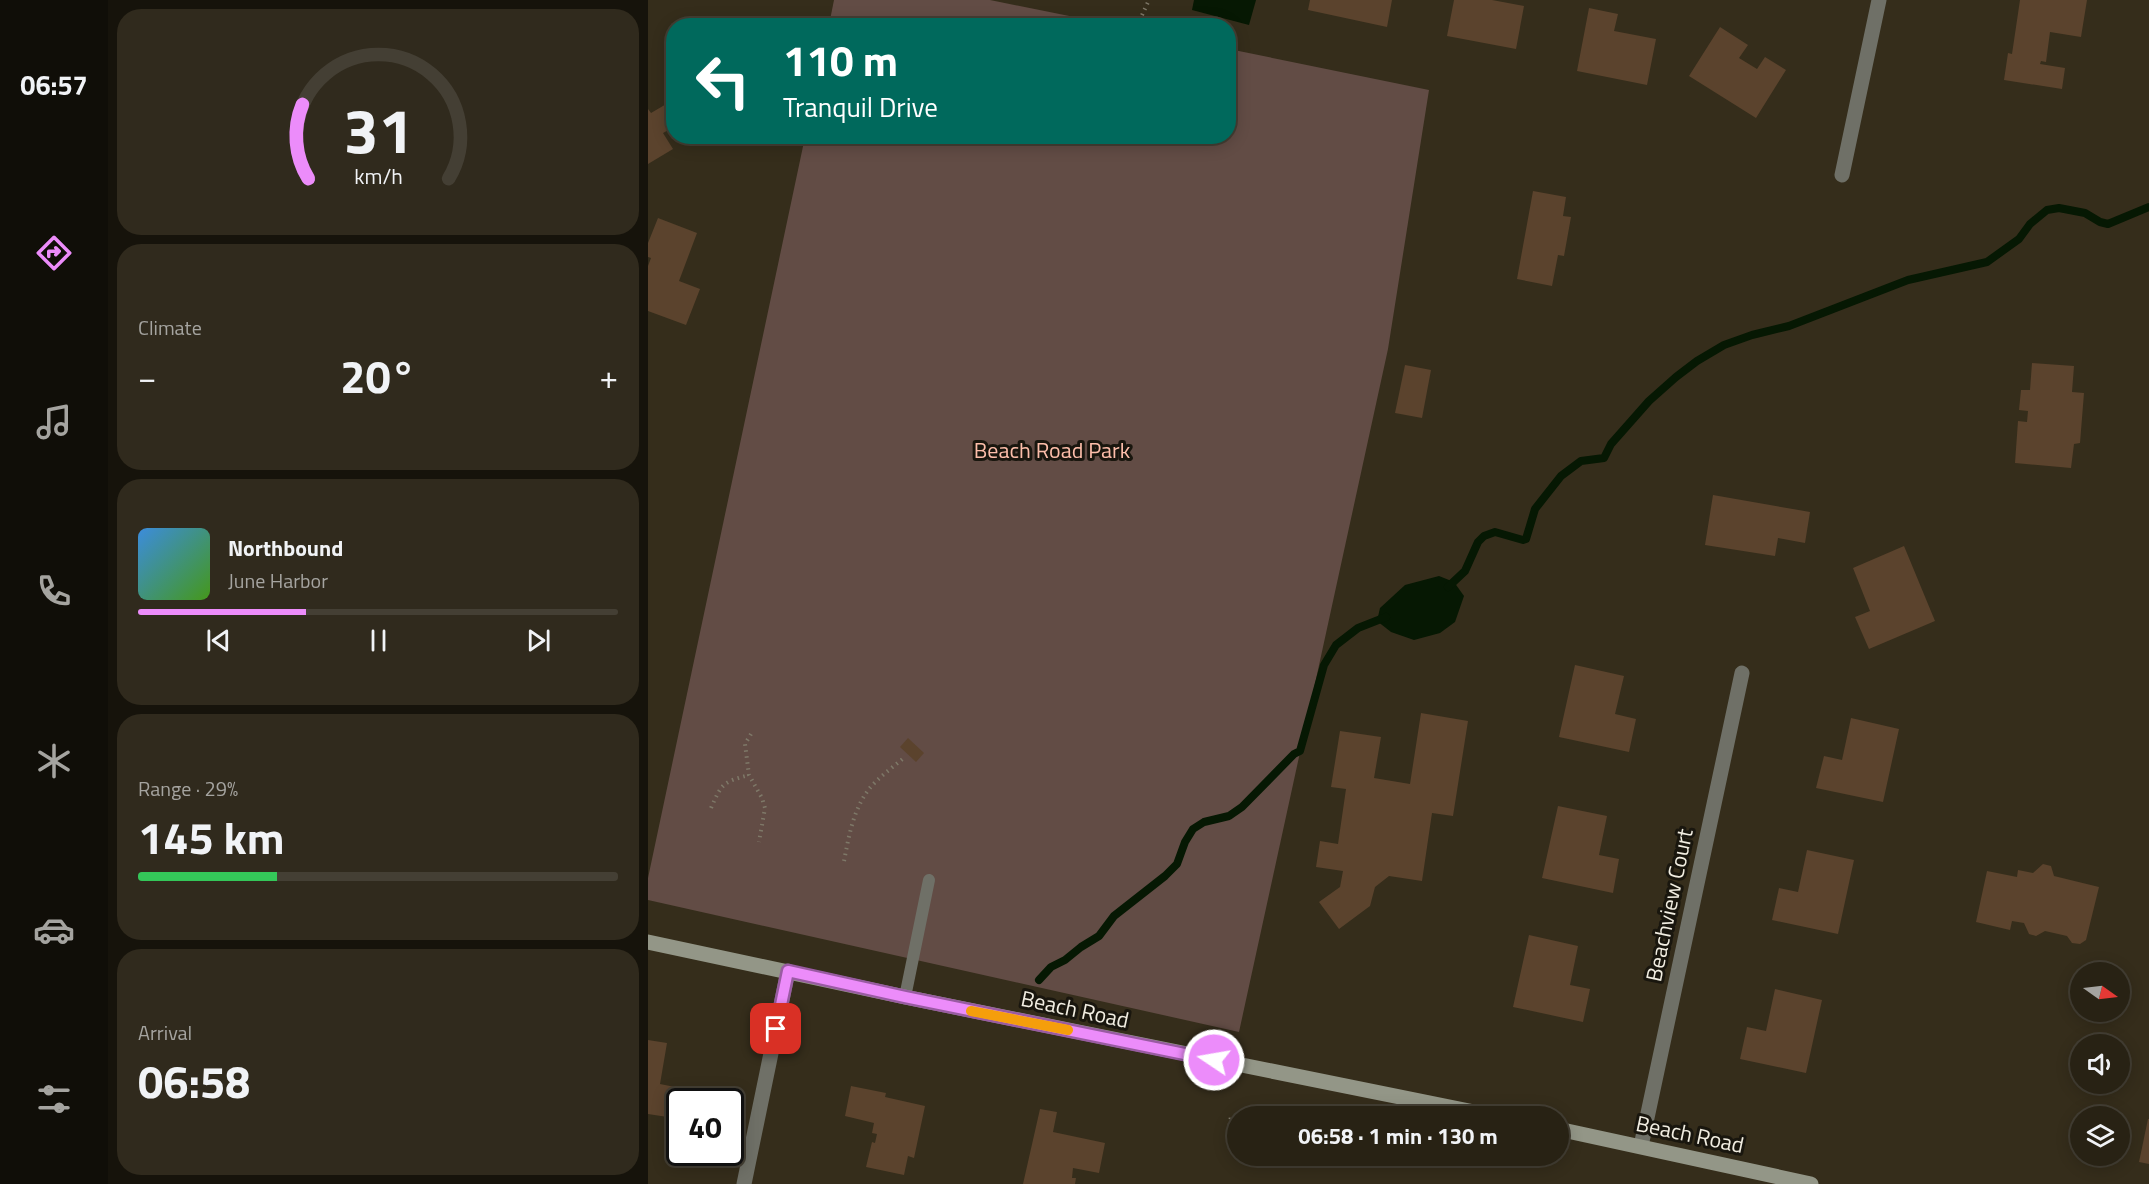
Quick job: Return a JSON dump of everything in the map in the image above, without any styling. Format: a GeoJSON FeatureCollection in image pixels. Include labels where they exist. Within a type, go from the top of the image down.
{"type":"FeatureCollection","features":[{"type":"Feature","properties":{"kind":"street"},"geometry":{"type":"LineString","coordinates":[[1842,175],[1879,0]]}},
{"type":"Feature","properties":{"kind":"street","name":"Beachview Court"},"geometry":{"type":"LineString","coordinates":[[1641,1146],[1742,673]]}},
{"type":"Feature","properties":{"kind":"street","name":"Beach Road"},"geometry":{"type":"LineString","coordinates":[[648,942],[905,997],[1445,1106]]}},
{"type":"Feature","properties":{"kind":"street"},"geometry":{"type":"LineString","coordinates":[[744,1184],[788,971]]}},
{"type":"Feature","properties":{"kind":"street","name":"Beach Road"},"geometry":{"type":"LineString","coordinates":[[1569,1131],[1641,1146],[1779,1180],[1811,1184]]}},
{"type":"Feature","properties":{"kind":"lane"},"geometry":{"type":"LineString","coordinates":[[905,997],[929,880]]}},
{"type":"Feature","properties":{"kind":"path"},"geometry":{"type":"LineString","coordinates":[[1141,18],[1149,0]]}},
{"type":"Feature","properties":{"kind":"path"},"geometry":{"type":"LineString","coordinates":[[751,734],[745,744],[748,775],[762,798],[765,808],[759,842]]}},
{"type":"Feature","properties":{"kind":"path"},"geometry":{"type":"LineString","coordinates":[[844,861],[853,819],[862,800],[871,787],[904,757]]}},
{"type":"Feature","properties":{"kind":"path"},"geometry":{"type":"LineString","coordinates":[[711,807],[722,786],[729,780],[748,775]]}},
{"type":"Feature","properties":{"kind":"green space"},"geometry":{"type":"Polygon","coordinates":[[[834,0],[990,0],[1079,18],[830,18],[834,0]]]}},
{"type":"Feature","properties":{"kind":"green space","name":"Beach Road Park"},"geometry":{"type":"Polygon","coordinates":[[[1236,50],[1429,90],[1388,349],[1239,1032],[648,900],[648,878],[804,144],[1236,144],[1236,50]]]}},
{"type":"Feature","properties":{"kind":"shaded area"},"geometry":{"type":"Polygon","coordinates":[[[1194,0],[1256,0],[1249,25],[1236,22],[1236,18],[1222,18],[1192,10],[1194,0]]]}},
{"type":"Feature","properties":{"kind":"shaded area"},"geometry":{"type":"Polygon","coordinates":[[[1439,576],[1454,582],[1464,596],[1455,622],[1440,633],[1414,640],[1391,632],[1377,621],[1380,608],[1405,585],[1439,576]]]}},
{"type":"Feature","properties":{"kind":"building"},"geometry":{"type":"Polygon","coordinates":[[[1310,0],[1392,0],[1387,27],[1308,10],[1310,0]]]}},
{"type":"Feature","properties":{"kind":"building"},"geometry":{"type":"Polygon","coordinates":[[[1454,0],[1492,0],[1524,6],[1516,49],[1447,36],[1454,0]]]}},
{"type":"Feature","properties":{"kind":"building"},"geometry":{"type":"Polygon","coordinates":[[[2020,0],[2087,0],[2081,37],[2050,32],[2046,62],[2041,61],[2040,64],[2065,68],[2062,89],[2004,80],[2008,53],[2012,54],[2020,0]]]}},
{"type":"Feature","properties":{"kind":"building"},"geometry":{"type":"Polygon","coordinates":[[[1589,8],[1618,14],[1614,31],[1656,39],[1647,85],[1577,71],[1589,8]]]}},
{"type":"Feature","properties":{"kind":"building"},"geometry":{"type":"Polygon","coordinates":[[[1720,27],[1748,45],[1739,58],[1757,69],[1765,57],[1786,70],[1756,118],[1689,76],[1720,27]]]}},
{"type":"Feature","properties":{"kind":"building"},"geometry":{"type":"Polygon","coordinates":[[[666,104],[666,131],[663,133],[666,144],[670,144],[673,149],[648,164],[648,109],[651,113],[666,104]]]}},
{"type":"Feature","properties":{"kind":"building"},"geometry":{"type":"Polygon","coordinates":[[[1533,191],[1566,197],[1563,216],[1571,217],[1564,256],[1558,255],[1552,286],[1517,279],[1533,191]]]}},
{"type":"Feature","properties":{"kind":"building"},"geometry":{"type":"Polygon","coordinates":[[[658,218],[697,233],[679,281],[700,289],[686,325],[648,311],[648,266],[651,258],[648,257],[648,243],[658,218]]]}},
{"type":"Feature","properties":{"kind":"building"},"geometry":{"type":"Polygon","coordinates":[[[2032,363],[2074,366],[2072,392],[2084,393],[2080,443],[2074,444],[2071,468],[2015,463],[2018,421],[2027,422],[2028,411],[2019,410],[2021,390],[2030,390],[2032,363]]]}},
{"type":"Feature","properties":{"kind":"building"},"geometry":{"type":"Polygon","coordinates":[[[1405,365],[1431,370],[1422,418],[1395,413],[1405,365]]]}},
{"type":"Feature","properties":{"kind":"building"},"geometry":{"type":"Polygon","coordinates":[[[1713,495],[1810,512],[1805,543],[1778,538],[1775,556],[1705,545],[1713,495]]]}},
{"type":"Feature","properties":{"kind":"building"},"geometry":{"type":"Polygon","coordinates":[[[1904,546],[1935,621],[1869,649],[1855,617],[1870,611],[1853,568],[1904,546]]]}},
{"type":"Feature","properties":{"kind":"building"},"geometry":{"type":"Polygon","coordinates":[[[1575,665],[1624,676],[1615,714],[1636,719],[1629,752],[1559,737],[1575,665]]]}},
{"type":"Feature","properties":{"kind":"building"},"geometry":{"type":"Polygon","coordinates":[[[1421,713],[1468,721],[1453,816],[1432,813],[1422,881],[1389,876],[1375,887],[1370,906],[1339,929],[1319,902],[1340,887],[1343,871],[1316,867],[1320,841],[1338,844],[1346,789],[1331,787],[1340,731],[1381,737],[1374,778],[1410,784],[1421,713]]]}},
{"type":"Feature","properties":{"kind":"building"},"geometry":{"type":"Polygon","coordinates":[[[1851,718],[1899,729],[1883,802],[1816,788],[1824,756],[1842,760],[1851,718]]]}},
{"type":"Feature","properties":{"kind":"building"},"geometry":{"type":"Polygon","coordinates":[[[908,738],[924,753],[916,762],[900,747],[908,738]]]}},
{"type":"Feature","properties":{"kind":"building"},"geometry":{"type":"Polygon","coordinates":[[[1558,806],[1607,816],[1599,855],[1619,859],[1613,893],[1542,878],[1558,806]]]}},
{"type":"Feature","properties":{"kind":"building"},"geometry":{"type":"Polygon","coordinates":[[[1807,850],[1854,860],[1838,934],[1772,920],[1779,888],[1798,892],[1807,850]]]}},
{"type":"Feature","properties":{"kind":"building"},"geometry":{"type":"Polygon","coordinates":[[[2043,864],[2051,866],[2054,876],[2099,887],[2086,940],[2080,944],[2072,943],[2067,936],[2045,931],[2036,936],[2029,934],[2024,923],[2012,921],[2010,930],[1976,922],[1987,871],[2017,877],[2018,870],[2033,873],[2043,864]]]}},
{"type":"Feature","properties":{"kind":"building"},"geometry":{"type":"Polygon","coordinates":[[[1529,935],[1578,946],[1570,985],[1590,989],[1583,1022],[1513,1007],[1529,935]]]}},
{"type":"Feature","properties":{"kind":"building"},"geometry":{"type":"Polygon","coordinates":[[[1775,989],[1822,1000],[1806,1073],[1740,1059],[1747,1027],[1766,1031],[1775,989]]]}},
{"type":"Feature","properties":{"kind":"building"},"geometry":{"type":"Polygon","coordinates":[[[648,1040],[667,1043],[660,1084],[680,1088],[666,1088],[666,1117],[648,1114],[648,1040]]]}},
{"type":"Feature","properties":{"kind":"building"},"geometry":{"type":"Polygon","coordinates":[[[851,1086],[886,1093],[885,1097],[925,1106],[914,1158],[908,1156],[904,1175],[866,1167],[872,1142],[875,1143],[877,1134],[872,1133],[874,1123],[845,1116],[851,1086]]]}},
{"type":"Feature","properties":{"kind":"building"},"geometry":{"type":"Polygon","coordinates":[[[1040,1109],[1057,1112],[1053,1132],[1105,1143],[1099,1173],[1073,1168],[1072,1178],[1076,1178],[1075,1184],[1023,1184],[1040,1109]]]}},
{"type":"Feature","properties":{"kind":"building"},"geometry":{"type":"Polygon","coordinates":[[[2149,1119],[2149,1164],[2139,1162],[2149,1119]]]}},
{"type":"Feature","properties":{"kind":"waterway"},"geometry":{"type":"LineString","coordinates":[[1448,587],[1465,571],[1478,542],[1484,536],[1495,532],[1526,539],[1535,509],[1561,476],[1581,461],[1604,458],[1611,444],[1649,401],[1697,361],[1724,345],[1789,326],[1908,280],[1987,262],[2019,239],[2030,224],[2047,210],[2059,208],[2085,213],[2108,224],[2149,207]]}},
{"type":"Feature","properties":{"kind":"waterway"},"geometry":{"type":"LineString","coordinates":[[1039,980],[1051,967],[1099,936],[1114,916],[1165,876],[1177,864],[1185,842],[1193,829],[1204,822],[1229,816],[1242,807],[1294,754],[1300,751],[1324,665],[1336,645],[1358,628],[1386,617]]}},
{"type":"Feature","properties":{"kind":"slow traffic"},"geometry":{"type":"LineString","coordinates":[[971,1011],[1068,1030]]}},
{"type":"Feature","properties":{"kind":"route"},"geometry":{"type":"LineString","coordinates":[[776,1029],[788,971],[1214,1060]]}}]}
